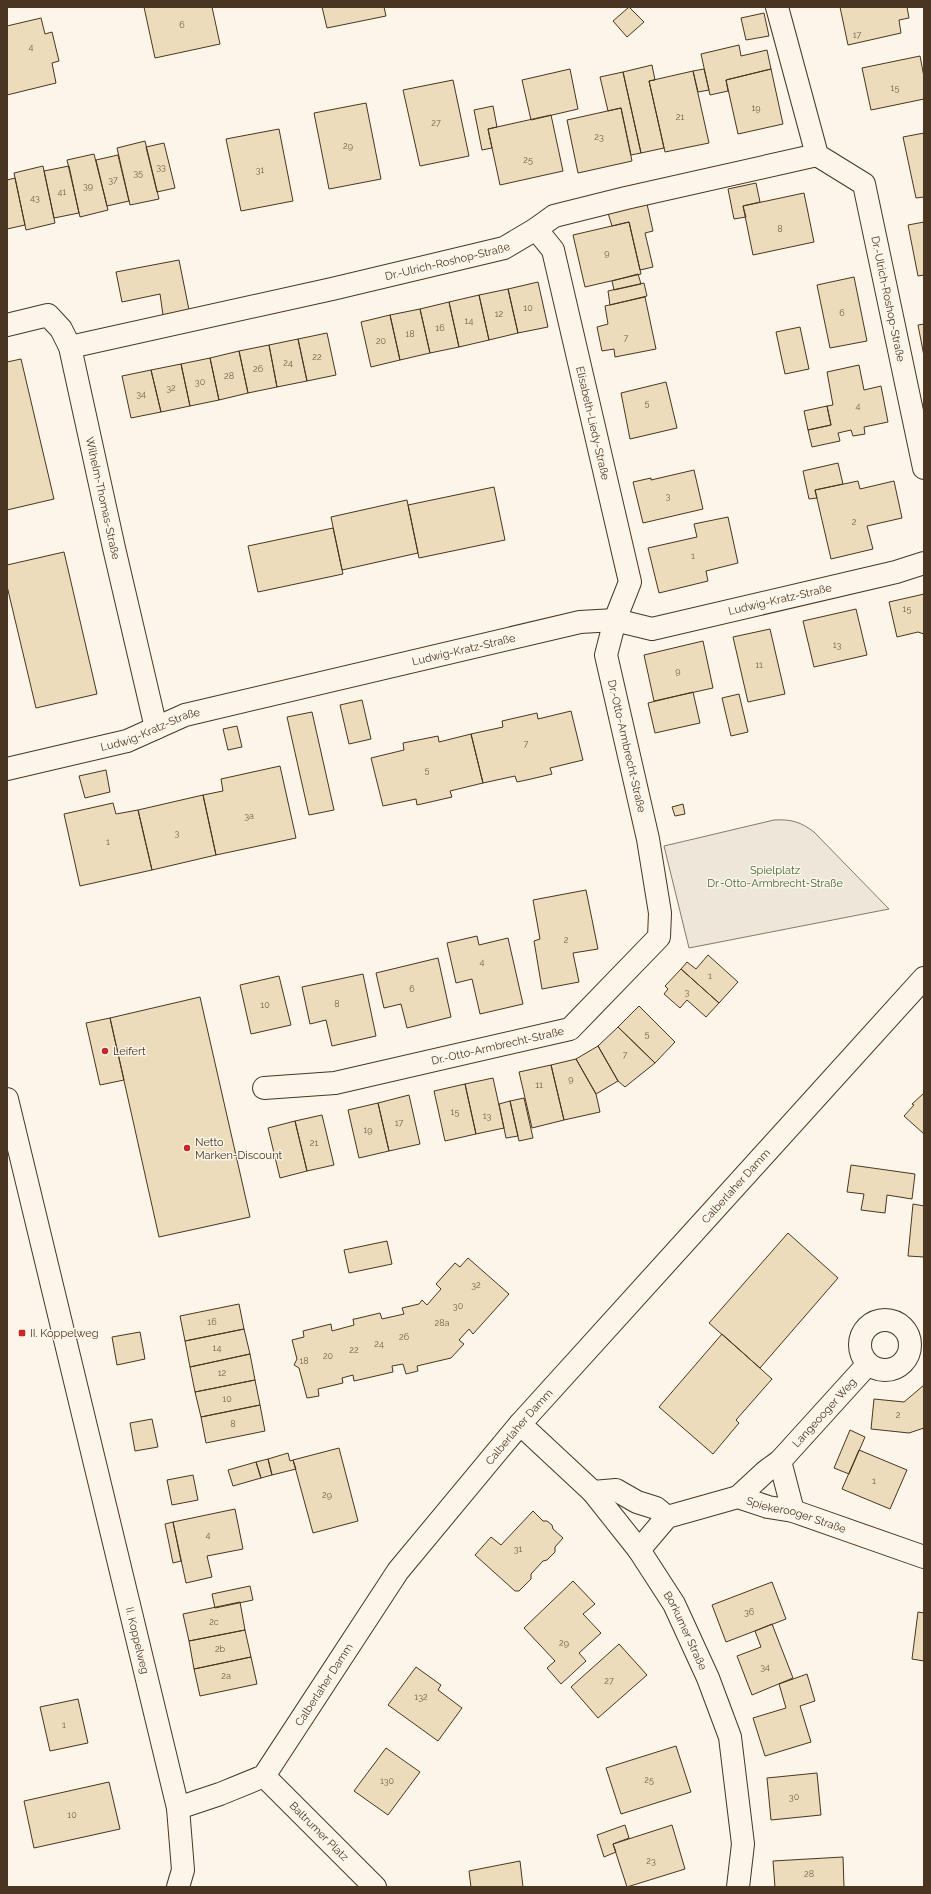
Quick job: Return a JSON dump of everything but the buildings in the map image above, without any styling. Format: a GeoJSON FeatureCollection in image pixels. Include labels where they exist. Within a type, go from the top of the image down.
{"type":"FeatureCollection","features":[{"type":"Feature","properties":{"kind":"street"},"geometry":{"type":"LineString","coordinates":[[777,7],[817,155]]}},
{"type":"Feature","properties":{"kind":"street","name":"Dr.-Ulrich-Roshop-Straße"},"geometry":{"type":"LineString","coordinates":[[70,347],[332,289],[504,248],[536,229],[554,216],[626,198],[817,155],[864,184],[924,468]]}},
{"type":"Feature","properties":{"kind":"street","name":"Elisabeth-Liedy-Straße"},"geometry":{"type":"LineString","coordinates":[[536,229],[553,250],[630,582],[615,620]]}},
{"type":"Feature","properties":{"kind":"street","name":"Wilhelm-Thomas-Straße"},"geometry":{"type":"LineString","coordinates":[[7,325],[48,315],[61,329],[70,347],[114,548],[156,728]]}},
{"type":"Feature","properties":{"kind":"street","name":"Ludwig-Kratz-Straße"},"geometry":{"type":"LineString","coordinates":[[7,769],[127,741],[185,714],[580,622],[615,620],[652,628],[896,572],[924,563]]}},
{"type":"Feature","properties":{"kind":"street","name":"Dr.-Otto-Armbrecht-Straße"},"geometry":{"type":"LineString","coordinates":[[264,1088],[334,1083],[570,1029],[659,937],[660,913],[648,839],[606,655],[615,620]]}},
{"type":"Feature","properties":{"kind":"street","name":"Calberlaher Damm"},"geometry":{"type":"LineString","coordinates":[[264,1776],[398,1570],[520,1424],[924,978]]}},
{"type":"Feature","properties":{"kind":"street","name":"II. Koppelweg"},"geometry":{"type":"LineString","coordinates":[[7,1099],[178,1808]]}},
{"type":"Feature","properties":{"kind":"street"},"geometry":{"type":"LineString","coordinates":[[879,1320],[888,1320],[897,1323],[904,1329],[916,1334],[906,1358],[898,1366],[888,1370],[878,1369],[868,1364],[862,1357],[860,1339],[864,1330],[870,1324],[879,1320]]}},
{"type":"Feature","properties":{"kind":"street","name":"Langeooger Weg"},"geometry":{"type":"LineString","coordinates":[[738,1497],[765,1472],[780,1461],[868,1364]]}},
{"type":"Feature","properties":{"kind":"street","name":"Borkumer Straße"},"geometry":{"type":"LineString","coordinates":[[520,1424],[593,1492],[639,1550],[674,1604],[708,1678],[730,1737],[743,1844],[738,1887]]}},
{"type":"Feature","properties":{"kind":"street"},"geometry":{"type":"LineString","coordinates":[[780,1461],[793,1511]]}},
{"type":"Feature","properties":{"kind":"street"},"geometry":{"type":"LineString","coordinates":[[593,1492],[616,1490],[637,1502],[656,1508],[667,1517],[639,1550]]}},
{"type":"Feature","properties":{"kind":"street","name":"Spiekerooger Straße"},"geometry":{"type":"LineString","coordinates":[[667,1517],[738,1497],[768,1507],[793,1511],[924,1557]]}},
{"type":"Feature","properties":{"kind":"street"},"geometry":{"type":"LineString","coordinates":[[178,1887],[183,1870],[178,1808],[220,1794],[264,1776]]}},
{"type":"Feature","properties":{"kind":"street","name":"Baltrumer Platz"},"geometry":{"type":"LineString","coordinates":[[264,1776],[375,1887]]}},
{"type":"Feature","properties":{"kind":"green space","name":"Spielplatz Dr.-Otto-Armbrecht-Straße"},"geometry":{"type":"Polygon","coordinates":[[[774,820],[796,822],[814,832],[889,909],[689,948],[664,846],[774,820]]]}},
{"type":"Feature","properties":{"kind":"place","name":"Leifert"},"geometry":{"type":"Point","coordinates":[105,1051]}},
{"type":"Feature","properties":{"kind":"place","name":"Netto Marken-Discount"},"geometry":{"type":"Point","coordinates":[187,1148]}},
{"type":"Feature","properties":{"kind":"place","name":"II. Koppelweg"},"geometry":{"type":"Point","coordinates":[22,1333]}}]}
